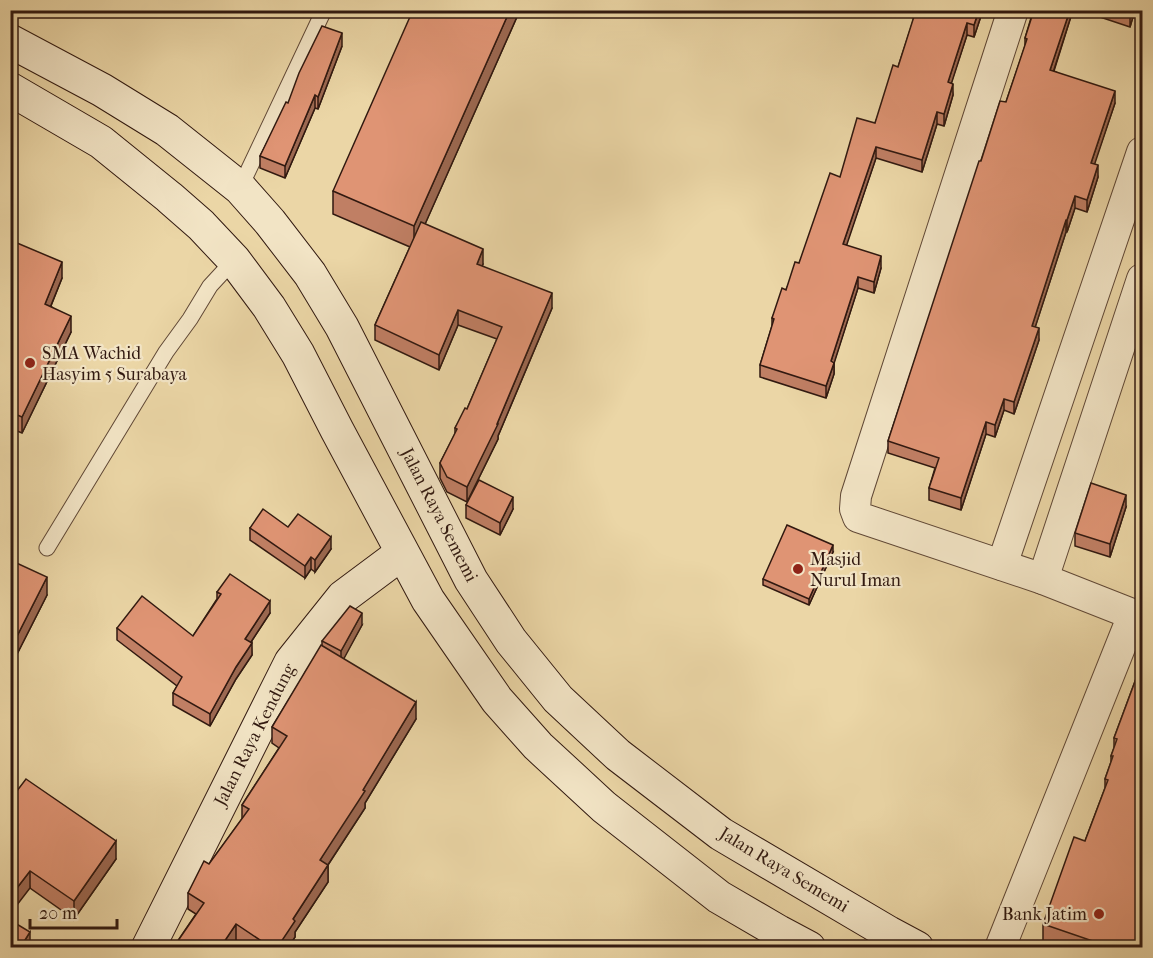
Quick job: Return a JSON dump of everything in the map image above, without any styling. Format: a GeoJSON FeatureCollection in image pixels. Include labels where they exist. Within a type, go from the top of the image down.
{"type":"FeatureCollection","features":[{"type":"Feature","properties":{"kind":"main road","name":"Jalan Raya Sememi"},"geometry":{"type":"LineString","coordinates":[[10,42],[102,90],[166,130],[240,188],[270,222],[310,274],[342,327],[471,579],[511,641],[558,699],[618,755],[721,834],[916,948]]}},
{"type":"Feature","properties":{"kind":"main road"},"geometry":{"type":"LineString","coordinates":[[10,89],[101,142],[170,197],[201,225],[228,266],[269,307],[298,354],[428,600],[497,700],[538,746],[604,807],[719,897],[809,948]]}},
{"type":"Feature","properties":{"kind":"main road","name":"Jalan Raya Kendung"},"geometry":{"type":"LineString","coordinates":[[148,948],[291,662],[343,597],[402,553]]}},
{"type":"Feature","properties":{"kind":"street"},"geometry":{"type":"LineString","coordinates":[[1000,948],[1138,617],[1043,579],[858,517],[855,503],[1013,10]]}},
{"type":"Feature","properties":{"kind":"street"},"geometry":{"type":"LineString","coordinates":[[1002,565],[1134,202],[1143,152]]}},
{"type":"Feature","properties":{"kind":"street"},"geometry":{"type":"LineString","coordinates":[[1043,579],[1143,279]]}},
{"type":"Feature","properties":{"kind":"lane"},"geometry":{"type":"LineString","coordinates":[[240,188],[324,10]]}},
{"type":"Feature","properties":{"kind":"lane"},"geometry":{"type":"LineString","coordinates":[[47,548],[166,352],[210,286],[228,266]]}},
{"type":"Feature","properties":{"kind":"building"},"geometry":{"type":"Polygon","coordinates":[[[413,10],[510,10],[414,226],[333,191],[413,10]]]}},
{"type":"Feature","properties":{"kind":"building"},"geometry":{"type":"Polygon","coordinates":[[[916,10],[979,10],[974,25],[967,23],[948,82],[953,84],[944,114],[937,112],[922,160],[876,147],[843,244],[881,256],[874,282],[858,277],[831,361],[834,363],[826,386],[760,365],[782,288],[786,290],[795,262],[799,263],[830,173],[840,177],[857,118],[875,123],[893,65],[898,67],[916,10]]]}},
{"type":"Feature","properties":{"kind":"building"},"geometry":{"type":"Polygon","coordinates":[[[1034,10],[1070,10],[1050,70],[1115,91],[1091,163],[1098,165],[1087,200],[1075,196],[1066,220],[1032,326],[1039,328],[1014,402],[1004,399],[995,425],[986,422],[961,498],[929,488],[939,458],[888,441],[979,161],[981,161],[1000,101],[1006,102],[1034,10]]]}},
{"type":"Feature","properties":{"kind":"building"},"geometry":{"type":"Polygon","coordinates":[[[1115,10],[1132,10],[1130,15],[1115,10]]]}},
{"type":"Feature","properties":{"kind":"building"},"geometry":{"type":"Polygon","coordinates":[[[322,26],[342,33],[318,97],[315,95],[285,166],[260,156],[286,102],[288,103],[299,73],[322,26]]]}},
{"type":"Feature","properties":{"kind":"building"},"geometry":{"type":"Polygon","coordinates":[[[421,222],[483,249],[477,264],[552,293],[498,424],[467,487],[447,477],[440,463],[465,408],[467,409],[502,327],[458,310],[439,355],[375,325],[421,222]]]}},
{"type":"Feature","properties":{"kind":"building","name":"SMA Wachid Hasyim 5 Surabaya"},"geometry":{"type":"Polygon","coordinates":[[[10,240],[62,262],[45,304],[71,316],[22,417],[10,412],[10,240]]]}},
{"type":"Feature","properties":{"kind":"building"},"geometry":{"type":"Polygon","coordinates":[[[1143,330],[1143,352],[1137,350],[1143,330]]]}},
{"type":"Feature","properties":{"kind":"building"},"geometry":{"type":"Polygon","coordinates":[[[479,480],[513,497],[500,523],[466,505],[479,480]]]}},
{"type":"Feature","properties":{"kind":"building"},"geometry":{"type":"Polygon","coordinates":[[[1091,483],[1126,495],[1110,544],[1075,533],[1091,483]]]}},
{"type":"Feature","properties":{"kind":"building"},"geometry":{"type":"Polygon","coordinates":[[[263,509],[288,527],[298,514],[331,537],[315,560],[311,557],[305,566],[250,528],[263,509]]]}},
{"type":"Feature","properties":{"kind":"building","name":"Masjid Nurul Iman"},"geometry":{"type":"Polygon","coordinates":[[[787,525],[833,545],[809,599],[763,579],[787,525]]]}},
{"type":"Feature","properties":{"kind":"building"},"geometry":{"type":"Polygon","coordinates":[[[10,560],[47,577],[13,644],[10,643],[10,560]]]}},
{"type":"Feature","properties":{"kind":"building"},"geometry":{"type":"Polygon","coordinates":[[[230,574],[270,601],[245,639],[252,643],[210,714],[173,693],[182,677],[117,628],[142,596],[193,636],[221,594],[217,592],[230,574]]]}},
{"type":"Feature","properties":{"kind":"building"},"geometry":{"type":"Polygon","coordinates":[[[350,606],[362,613],[341,651],[322,641],[350,606]]]}},
{"type":"Feature","properties":{"kind":"building"},"geometry":{"type":"Polygon","coordinates":[[[321,645],[416,702],[363,790],[365,791],[320,860],[328,865],[277,948],[272,948],[236,924],[220,948],[173,948],[204,903],[188,893],[204,861],[209,864],[249,809],[242,805],[287,736],[272,727],[321,645]]]}},
{"type":"Feature","properties":{"kind":"building"},"geometry":{"type":"Polygon","coordinates":[[[1143,670],[1143,948],[1113,948],[1043,924],[1074,837],[1085,841],[1108,780],[1105,779],[1117,739],[1114,738],[1137,676],[1140,677],[1143,670]]]}},
{"type":"Feature","properties":{"kind":"building"},"geometry":{"type":"Polygon","coordinates":[[[26,779],[116,841],[74,901],[30,871],[10,897],[10,800],[26,779]]]}},
{"type":"Feature","properties":{"kind":"building"},"geometry":{"type":"Polygon","coordinates":[[[10,920],[30,932],[20,948],[10,948],[10,920]]]}},
{"type":"Feature","properties":{"kind":"place","name":"SMA Wachid Hasyim 5 Surabaya"},"geometry":{"type":"Point","coordinates":[30,363]}},
{"type":"Feature","properties":{"kind":"place","name":"Masjid Nurul Iman"},"geometry":{"type":"Point","coordinates":[798,569]}},
{"type":"Feature","properties":{"kind":"place","name":"Bank Jatim"},"geometry":{"type":"Point","coordinates":[1099,914]}}]}
